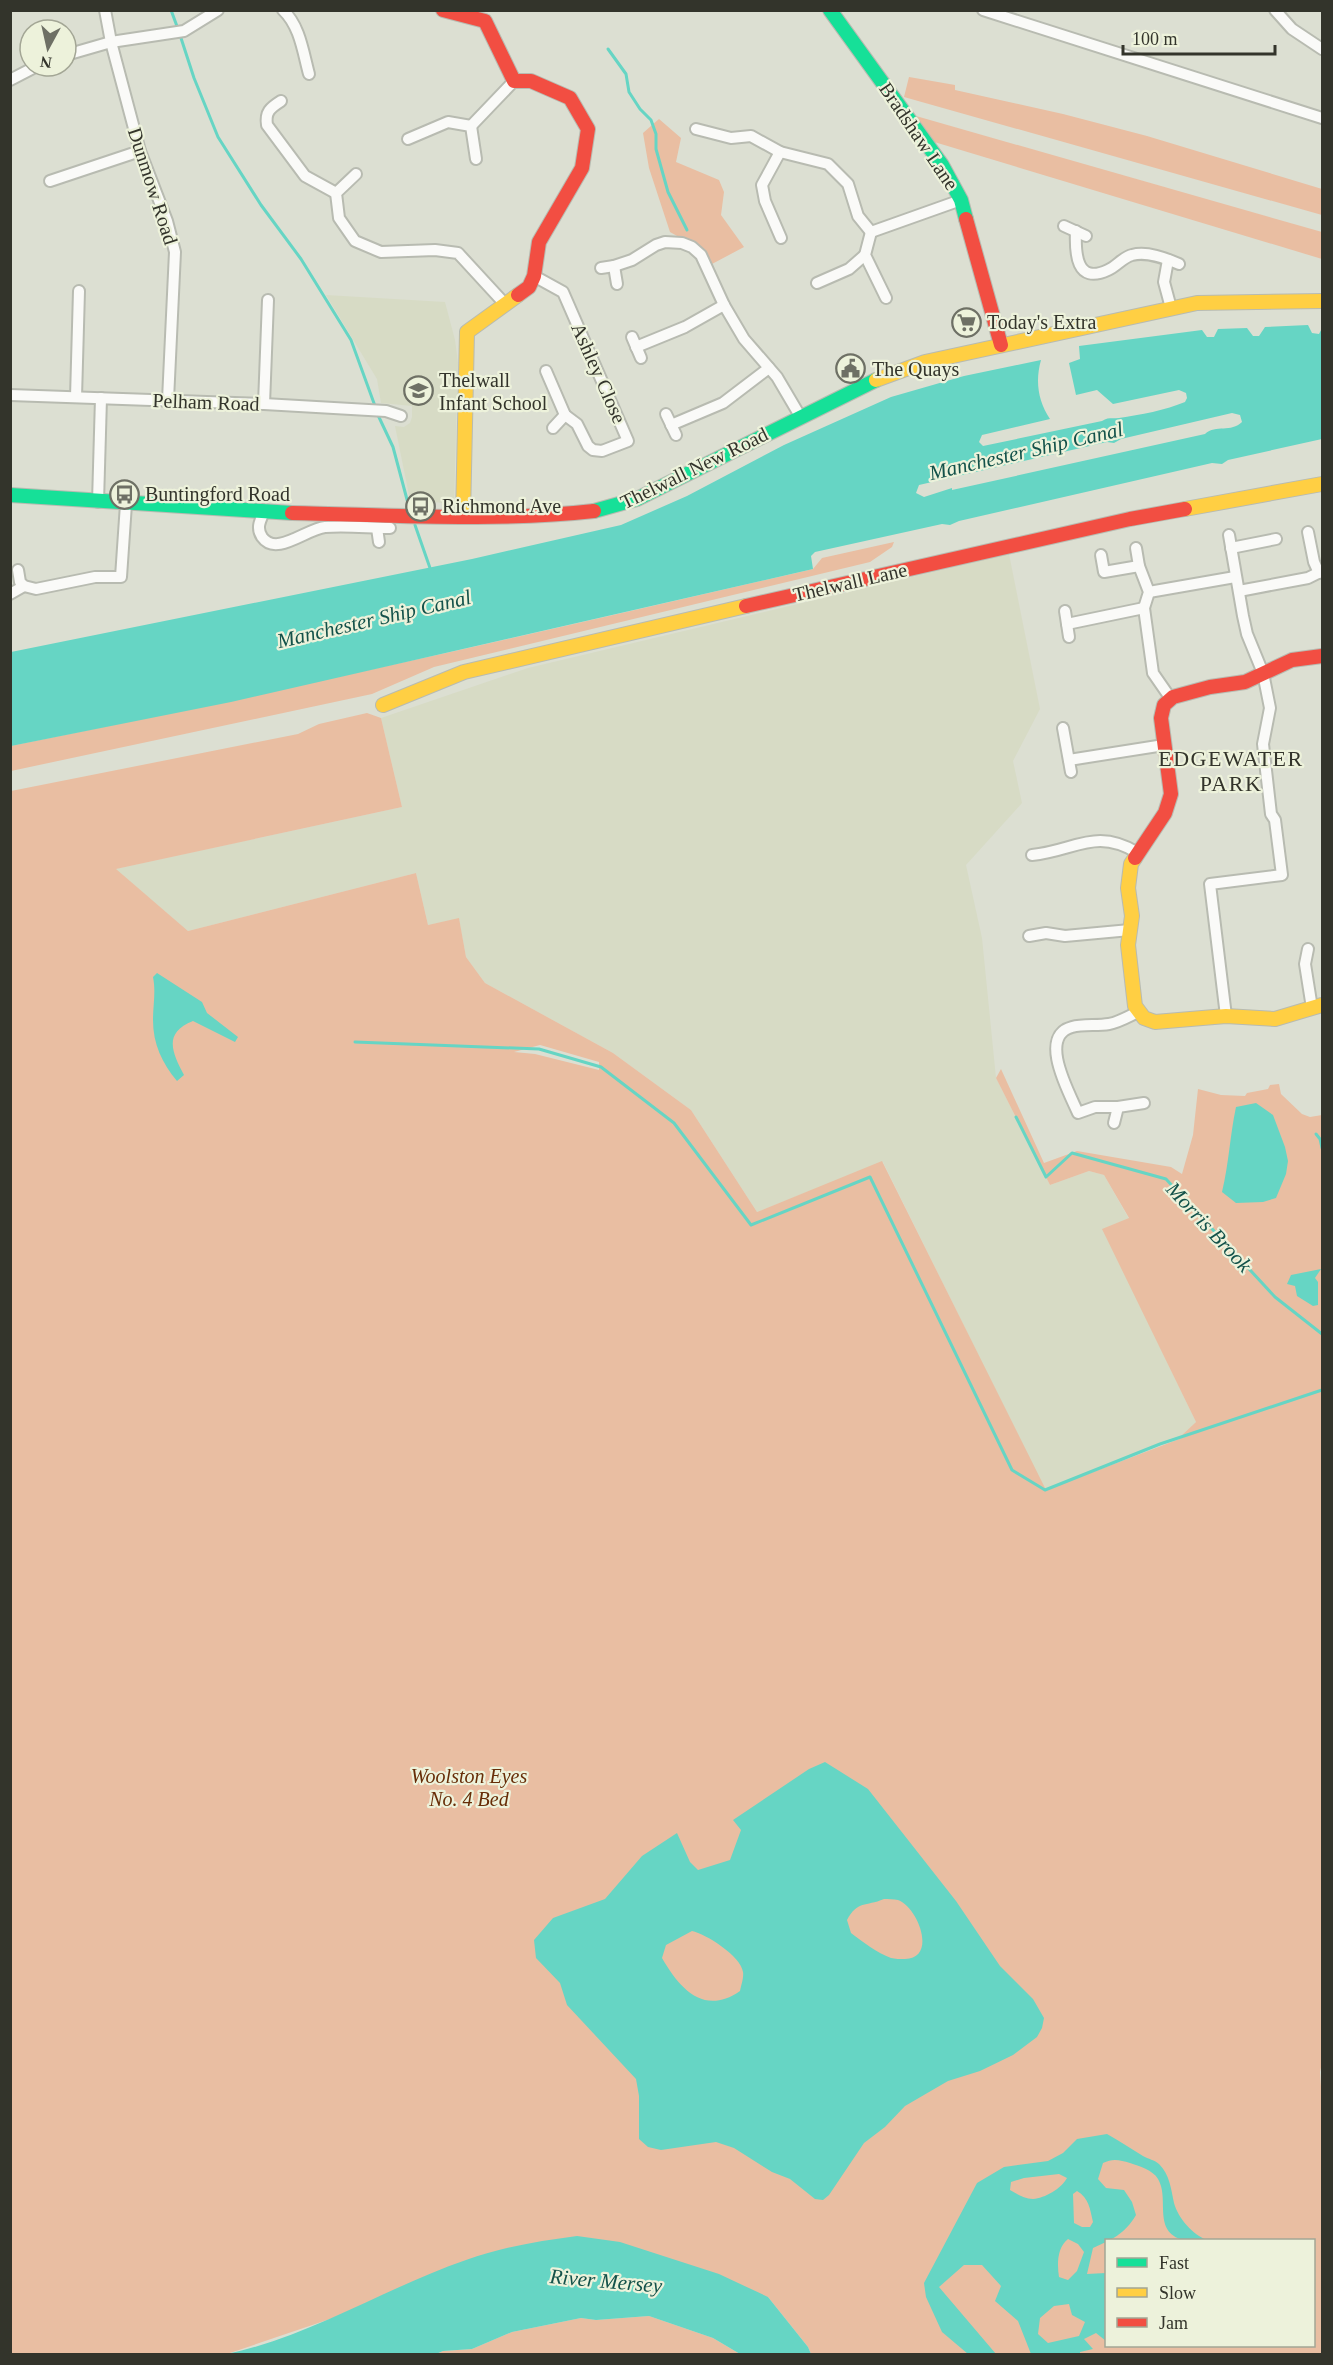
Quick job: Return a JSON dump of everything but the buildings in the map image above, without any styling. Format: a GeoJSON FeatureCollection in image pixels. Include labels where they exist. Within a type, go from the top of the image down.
{"type":"FeatureCollection","features":[{"type":"Feature","properties":{"kind":"street","name":"Dunmow Road"},"geometry":{"type":"LineString","coordinates":[[105,10],[111,42],[140,151],[167,221],[175,252],[168,400]]}},
{"type":"Feature","properties":{"kind":"street"},"geometry":{"type":"LineString","coordinates":[[78,52],[111,42],[184,31],[218,10]]}},
{"type":"Feature","properties":{"kind":"street"},"geometry":{"type":"LineString","coordinates":[[283,10],[289,16],[297,32],[309,74]]}},
{"type":"Feature","properties":{"kind":"street"},"geometry":{"type":"LineString","coordinates":[[443,10],[485,21],[514,81]]}},
{"type":"Feature","properties":{"kind":"street","name":"Bradshaw Lane"},"geometry":{"type":"LineString","coordinates":[[830,10],[942,165],[962,200],[1001,345]]}},
{"type":"Feature","properties":{"kind":"street"},"geometry":{"type":"LineString","coordinates":[[983,10],[1323,118]]}},
{"type":"Feature","properties":{"kind":"street"},"geometry":{"type":"LineString","coordinates":[[1275,10],[1292,28],[1323,49]]}},
{"type":"Feature","properties":{"kind":"street"},"geometry":{"type":"LineString","coordinates":[[463,517],[467,332],[529,286],[534,276],[539,242],[582,168],[588,129],[570,98],[531,81],[514,81],[471,126]]}},
{"type":"Feature","properties":{"kind":"street"},"geometry":{"type":"LineString","coordinates":[[281,101],[270,108],[266,116],[267,126],[305,176],[336,194]]}},
{"type":"Feature","properties":{"kind":"street"},"geometry":{"type":"LineString","coordinates":[[408,139],[448,122],[471,126]]}},
{"type":"Feature","properties":{"kind":"street"},"geometry":{"type":"LineString","coordinates":[[471,126],[476,159]]}},
{"type":"Feature","properties":{"kind":"street"},"geometry":{"type":"LineString","coordinates":[[696,129],[731,138],[751,136],[780,152],[828,164],[848,184],[858,216],[871,232]]}},
{"type":"Feature","properties":{"kind":"street"},"geometry":{"type":"LineString","coordinates":[[50,181],[140,151]]}},
{"type":"Feature","properties":{"kind":"street"},"geometry":{"type":"LineString","coordinates":[[780,152],[762,185],[765,201],[781,238]]}},
{"type":"Feature","properties":{"kind":"street"},"geometry":{"type":"LineString","coordinates":[[336,194],[356,174]]}},
{"type":"Feature","properties":{"kind":"street"},"geometry":{"type":"LineString","coordinates":[[336,194],[339,218],[355,240],[381,252],[435,250],[458,253],[504,303]]}},
{"type":"Feature","properties":{"kind":"street"},"geometry":{"type":"LineString","coordinates":[[871,232],[962,200]]}},
{"type":"Feature","properties":{"kind":"street"},"geometry":{"type":"LineString","coordinates":[[1064,226],[1081,234],[1075,254],[1077,262],[1082,269],[1091,273],[1110,269],[1132,255],[1142,254],[1173,262],[1164,282],[1171,308]]}},
{"type":"Feature","properties":{"kind":"street"},"geometry":{"type":"LineString","coordinates":[[817,283],[849,269],[865,255],[871,232]]}},
{"type":"Feature","properties":{"kind":"street"},"geometry":{"type":"LineString","coordinates":[[601,268],[632,260],[665,242],[682,243],[692,248],[701,255],[724,305],[744,339],[785,390],[800,416]]}},
{"type":"Feature","properties":{"kind":"street"},"geometry":{"type":"LineString","coordinates":[[865,255],[886,298]]}},
{"type":"Feature","properties":{"kind":"street"},"geometry":{"type":"LineString","coordinates":[[614,266],[617,284]]}},
{"type":"Feature","properties":{"kind":"street","name":"Ashley Close"},"geometry":{"type":"LineString","coordinates":[[534,276],[563,292],[628,441],[602,451],[593,450],[588,446],[577,424],[565,415],[546,370]]}},
{"type":"Feature","properties":{"kind":"street"},"geometry":{"type":"LineString","coordinates":[[76,397],[79,291]]}},
{"type":"Feature","properties":{"kind":"street"},"geometry":{"type":"LineString","coordinates":[[264,404],[268,300]]}},
{"type":"Feature","properties":{"kind":"street","name":"Thelwall New Road"},"geometry":{"type":"LineString","coordinates":[[10,495],[264,512],[463,517],[547,516],[594,511],[620,506],[638,499],[800,416],[894,373],[925,362],[1171,308],[1222,301],[1323,301]]}},
{"type":"Feature","properties":{"kind":"street"},"geometry":{"type":"LineString","coordinates":[[640,358],[634,342],[685,327],[724,305]]}},
{"type":"Feature","properties":{"kind":"street"},"geometry":{"type":"LineString","coordinates":[[666,414],[673,430],[723,403],[769,369]]}},
{"type":"Feature","properties":{"kind":"street","name":"Pelham Road"},"geometry":{"type":"LineString","coordinates":[[10,394],[264,404],[383,411],[401,416]]}},
{"type":"Feature","properties":{"kind":"street"},"geometry":{"type":"LineString","coordinates":[[98,502],[101,398]]}},
{"type":"Feature","properties":{"kind":"street"},"geometry":{"type":"LineString","coordinates":[[553,428],[565,415]]}},
{"type":"Feature","properties":{"kind":"street","name":"Thelwall Lane"},"geometry":{"type":"LineString","coordinates":[[383,705],[464,672],[656,626],[1130,519],[1323,484]]}},
{"type":"Feature","properties":{"kind":"street"},"geometry":{"type":"LineString","coordinates":[[120,590],[126,504]]}},
{"type":"Feature","properties":{"kind":"street"},"geometry":{"type":"LineString","coordinates":[[264,512],[258,524],[260,534],[266,542],[275,546],[290,542],[309,530],[325,527],[390,528]]}},
{"type":"Feature","properties":{"kind":"street"},"geometry":{"type":"LineString","coordinates":[[377,528],[379,542]]}},
{"type":"Feature","properties":{"kind":"street"},"geometry":{"type":"LineString","coordinates":[[1239,591],[1308,578],[1321,572],[1314,562],[1308,532]]}},
{"type":"Feature","properties":{"kind":"street"},"geometry":{"type":"LineString","coordinates":[[1226,1016],[1210,884],[1282,875],[1275,820],[1271,813],[1263,744],[1270,708],[1263,673],[1247,634],[1229,535]]}},
{"type":"Feature","properties":{"kind":"street"},"geometry":{"type":"LineString","coordinates":[[1231,548],[1276,539]]}},
{"type":"Feature","properties":{"kind":"street"},"geometry":{"type":"LineString","coordinates":[[1136,548],[1138,566],[1149,592],[1144,608],[1153,673],[1171,699]]}},
{"type":"Feature","properties":{"kind":"street"},"geometry":{"type":"LineString","coordinates":[[1101,555],[1104,572],[1138,566]]}},
{"type":"Feature","properties":{"kind":"street"},"geometry":{"type":"LineString","coordinates":[[18,570],[20,582],[24,586],[36,589],[96,577],[121,577]]}},
{"type":"Feature","properties":{"kind":"street"},"geometry":{"type":"LineString","coordinates":[[1149,592],[1236,577]]}},
{"type":"Feature","properties":{"kind":"street"},"geometry":{"type":"LineString","coordinates":[[10,594],[24,586]]}},
{"type":"Feature","properties":{"kind":"street"},"geometry":{"type":"LineString","coordinates":[[1067,624],[1144,608]]}},
{"type":"Feature","properties":{"kind":"street"},"geometry":{"type":"LineString","coordinates":[[1065,611],[1069,637]]}},
{"type":"Feature","properties":{"kind":"street"},"geometry":{"type":"LineString","coordinates":[[1308,949],[1305,964],[1317,1006],[1275,1019],[1226,1016],[1162,1023],[1149,1020],[1138,1012],[1134,1000],[1128,945],[1132,916],[1128,876],[1131,864],[1161,821],[1169,804],[1171,786],[1161,718],[1164,705],[1171,699],[1210,687],[1245,682],[1292,660],[1323,656]]}},
{"type":"Feature","properties":{"kind":"street"},"geometry":{"type":"LineString","coordinates":[[1063,728],[1071,772]]}},
{"type":"Feature","properties":{"kind":"street"},"geometry":{"type":"LineString","coordinates":[[1069,760],[1164,745]]}},
{"type":"Feature","properties":{"kind":"street"},"geometry":{"type":"LineString","coordinates":[[1032,855],[1090,840],[1110,840],[1138,853]]}},
{"type":"Feature","properties":{"kind":"street"},"geometry":{"type":"LineString","coordinates":[[1029,936],[1046,933],[1065,936],[1130,930]]}},
{"type":"Feature","properties":{"kind":"street"},"geometry":{"type":"LineString","coordinates":[[1138,1012],[1109,1024],[1070,1027],[1059,1036],[1055,1049],[1057,1061],[1078,1113],[1095,1107],[1118,1107],[1144,1103]]}},
{"type":"Feature","properties":{"kind":"street"},"geometry":{"type":"LineString","coordinates":[[1114,1123],[1118,1107]]}},
{"type":"Feature","properties":{"kind":"shaded area","name":"Thelwall Infant School"},"geometry":{"type":"Polygon","coordinates":[[[326,295],[445,302],[455,340],[458,363],[454,504],[410,500],[395,426],[404,427],[410,423],[412,406],[381,403],[377,379],[326,295]]]}},
{"type":"Feature","properties":{"kind":"shaded area"},"geometry":{"type":"Polygon","coordinates":[[[1009,554],[1040,709],[1013,761],[1022,803],[966,865],[982,938],[996,1078],[1050,1185],[1089,1171],[1104,1175],[1129,1219],[1103,1229],[1196,1422],[1181,1436],[1045,1490],[883,1162],[757,1212],[691,1110],[613,1053],[485,983],[466,957],[459,919],[428,925],[416,873],[188,931],[115,869],[402,807],[381,718],[528,668],[1009,554]]]}},
{"type":"Feature","properties":{"kind":"green space"},"geometry":{"type":"Polygon","coordinates":[[[909,77],[955,85],[955,90],[1063,114],[1147,136],[1322,189],[1322,215],[904,97],[909,77]]]}},
{"type":"Feature","properties":{"kind":"green space"},"geometry":{"type":"Polygon","coordinates":[[[916,116],[1322,232],[1322,259],[931,141],[916,116]]]}},
{"type":"Feature","properties":{"kind":"green space"},"geometry":{"type":"Polygon","coordinates":[[[659,119],[681,138],[676,162],[719,180],[724,192],[721,215],[744,247],[712,264],[700,249],[670,232],[649,168],[643,133],[659,119]]]}},
{"type":"Feature","properties":{"kind":"green space"},"geometry":{"type":"Polygon","coordinates":[[[894,542],[892,547],[870,562],[434,667],[372,694],[11,771],[10,746],[312,683],[813,569],[822,558],[894,542]]]}},
{"type":"Feature","properties":{"kind":"green space","name":"Woolston Eyes No. 4 Bed"},"geometry":{"type":"Polygon","coordinates":[[[367,713],[381,718],[402,807],[116,869],[188,931],[416,873],[428,925],[459,918],[466,957],[485,983],[613,1053],[691,1110],[757,1212],[882,1161],[1046,1490],[1208,1428],[1181,1436],[1196,1422],[1102,1229],[1129,1218],[1104,1175],[1089,1171],[1050,1185],[996,1078],[1001,1069],[1044,1163],[1077,1151],[1171,1167],[1182,1174],[1193,1135],[1198,1089],[1221,1095],[1245,1096],[1247,1093],[1268,1089],[1270,1085],[1279,1084],[1281,1094],[1302,1114],[1310,1117],[1322,1115],[1322,2063],[1320,2072],[1322,2354],[811,2354],[808,2347],[768,2297],[416,2281],[333,2318],[227,2354],[11,2354],[11,791],[298,734],[319,724],[367,713]],[[540,1045],[514,1052],[535,1054],[599,1070],[599,1062],[540,1045]]]}},
{"type":"Feature","properties":{"kind":"green space"},"geometry":{"type":"Polygon","coordinates":[[[649,2316],[713,2338],[740,2354],[436,2354],[443,2351],[472,2349],[512,2332],[581,2318],[596,2320],[649,2316]]]}},
{"type":"Feature","properties":{"kind":"water","name":"Manchester Ship Canal"},"geometry":{"type":"Polygon","coordinates":[[[1308,325],[1312,333],[1319,334],[1322,328],[1322,439],[1228,460],[1222,464],[1212,463],[959,521],[950,525],[942,524],[815,552],[811,556],[813,569],[231,702],[11,746],[11,652],[472,559],[621,525],[687,496],[784,445],[891,397],[964,376],[1041,360],[1038,376],[1039,391],[1050,419],[982,435],[979,442],[983,446],[1161,410],[1185,402],[1186,393],[1179,390],[1113,404],[1097,390],[1076,395],[1069,363],[1080,359],[1079,346],[1202,330],[1207,337],[1214,337],[1218,329],[1247,328],[1253,336],[1259,336],[1265,327],[1308,325]],[[1232,413],[1121,439],[1114,443],[1107,442],[919,485],[916,493],[924,497],[952,488],[952,490],[1205,434],[1214,429],[1238,425],[1242,422],[1240,415],[1232,413]]]}},
{"type":"Feature","properties":{"kind":"water"},"geometry":{"type":"Polygon","coordinates":[[[157,973],[202,1002],[207,1013],[238,1037],[235,1042],[193,1021],[177,1031],[174,1037],[174,1051],[184,1075],[177,1081],[163,1060],[155,1037],[153,977],[157,973]]]}},
{"type":"Feature","properties":{"kind":"water"},"geometry":{"type":"Polygon","coordinates":[[[1256,1103],[1273,1115],[1285,1147],[1288,1161],[1286,1174],[1276,1198],[1263,1202],[1236,1203],[1222,1192],[1236,1107],[1256,1103]]]}},
{"type":"Feature","properties":{"kind":"water"},"geometry":{"type":"Polygon","coordinates":[[[1321,1269],[1315,1278],[1318,1282],[1318,1305],[1313,1306],[1297,1296],[1295,1286],[1287,1284],[1291,1275],[1321,1269]]]}},
{"type":"Feature","properties":{"kind":"water"},"geometry":{"type":"Polygon","coordinates":[[[825,1762],[868,1789],[956,1901],[1000,1966],[1033,1999],[1044,2018],[1037,2037],[1013,2055],[980,2071],[948,2081],[905,2106],[885,2127],[864,2143],[829,2195],[823,2200],[815,2199],[790,2179],[772,2172],[734,2148],[716,2142],[661,2150],[648,2147],[639,2139],[639,2096],[636,2079],[567,2005],[560,1983],[536,1958],[534,1940],[553,1918],[605,1899],[642,1856],[677,1833],[690,1862],[698,1870],[730,1860],[741,1830],[733,1820],[809,1769],[825,1762]],[[884,1899],[855,1909],[847,1920],[851,1933],[891,1958],[915,1957],[920,1951],[922,1942],[918,1922],[906,1905],[898,1900],[884,1899]],[[692,1931],[666,1945],[662,1958],[677,1980],[694,1996],[704,2000],[715,2001],[727,1998],[740,1991],[743,1972],[736,1959],[714,1941],[692,1931]]]}},
{"type":"Feature","properties":{"kind":"water"},"geometry":{"type":"Polygon","coordinates":[[[1107,2134],[1157,2163],[1168,2177],[1179,2214],[1191,2230],[1204,2239],[1181,2239],[1174,2236],[1168,2229],[1163,2214],[1161,2187],[1153,2173],[1120,2160],[1103,2163],[1098,2179],[1106,2188],[1124,2190],[1132,2202],[1136,2215],[1122,2232],[1112,2239],[1105,2239],[1105,2242],[1093,2248],[1087,2274],[1105,2273],[1105,2340],[1096,2333],[1084,2339],[1093,2349],[1080,2352],[1080,2354],[1031,2354],[1018,2321],[995,2301],[1001,2286],[982,2265],[964,2265],[939,2287],[996,2354],[968,2354],[942,2332],[926,2297],[924,2283],[977,2183],[1004,2167],[1048,2161],[1063,2153],[1077,2139],[1107,2134]],[[1059,2174],[1024,2178],[1011,2182],[1010,2190],[1033,2199],[1043,2197],[1061,2186],[1067,2178],[1059,2174]],[[1077,2191],[1073,2194],[1074,2223],[1082,2227],[1090,2227],[1093,2222],[1090,2208],[1087,2200],[1077,2191]],[[1068,2239],[1059,2256],[1058,2272],[1059,2277],[1068,2280],[1077,2271],[1084,2252],[1078,2244],[1068,2239]],[[1069,2304],[1054,2306],[1040,2318],[1038,2334],[1048,2343],[1079,2336],[1085,2322],[1072,2315],[1069,2304]]]}},
{"type":"Feature","properties":{"kind":"water","name":"River Mersey"},"geometry":{"type":"Polygon","coordinates":[[[577,2236],[620,2242],[719,2274],[768,2297],[808,2347],[811,2354],[740,2354],[713,2338],[649,2316],[596,2320],[581,2318],[512,2332],[472,2349],[443,2351],[436,2354],[227,2354],[288,2336],[466,2260],[493,2251],[577,2236]]]}},
{"type":"Feature","properties":{"kind":"waterway"},"geometry":{"type":"LineString","coordinates":[[171,10],[178,29]]}},
{"type":"Feature","properties":{"kind":"waterway"},"geometry":{"type":"LineString","coordinates":[[180,35],[194,78],[218,137],[261,205],[301,259],[351,340],[375,406]]}},
{"type":"Feature","properties":{"kind":"waterway"},"geometry":{"type":"LineString","coordinates":[[608,49],[626,74],[629,92],[640,109],[651,120],[668,192],[687,230]]}},
{"type":"Feature","properties":{"kind":"waterway"},"geometry":{"type":"LineString","coordinates":[[377,413],[393,447],[409,507]]}},
{"type":"Feature","properties":{"kind":"waterway"},"geometry":{"type":"LineString","coordinates":[[415,525],[430,568]]}},
{"type":"Feature","properties":{"kind":"waterway"},"geometry":{"type":"LineString","coordinates":[[355,1042],[539,1049],[601,1067],[674,1123],[751,1225],[870,1177],[1012,1470],[1045,1490],[1160,1444],[1322,1390]]}},
{"type":"Feature","properties":{"kind":"waterway","name":"Morris Brook"},"geometry":{"type":"LineString","coordinates":[[1016,1117],[1046,1177],[1072,1153],[1166,1179],[1275,1297],[1322,1334]]}},
{"type":"Feature","properties":{"kind":"waterway"},"geometry":{"type":"LineString","coordinates":[[1316,1134],[1322,1148]]}},
{"type":"Feature","properties":{"kind":"traffic: fast"},"geometry":{"type":"LineString","coordinates":[[830,10],[942,165],[961,200],[966,219]]}},
{"type":"Feature","properties":{"kind":"traffic: fast"},"geometry":{"type":"LineString","coordinates":[[594,511],[637,499],[876,380]]}},
{"type":"Feature","properties":{"kind":"traffic: fast"},"geometry":{"type":"LineString","coordinates":[[10,495],[292,513]]}},
{"type":"Feature","properties":{"kind":"traffic: slow"},"geometry":{"type":"LineString","coordinates":[[463,517],[467,332],[518,295]]}},
{"type":"Feature","properties":{"kind":"traffic: slow"},"geometry":{"type":"LineString","coordinates":[[876,380],[925,362],[1197,303],[1322,301]]}},
{"type":"Feature","properties":{"kind":"traffic: slow"},"geometry":{"type":"LineString","coordinates":[[1185,509],[1322,484]]}},
{"type":"Feature","properties":{"kind":"traffic: slow"},"geometry":{"type":"LineString","coordinates":[[383,705],[464,672],[746,606]]}},
{"type":"Feature","properties":{"kind":"traffic: slow"},"geometry":{"type":"LineString","coordinates":[[1135,858],[1131,864],[1128,888],[1132,916],[1128,945],[1135,1006],[1144,1018],[1155,1022],[1226,1016],[1275,1019],[1322,1005]]}},
{"type":"Feature","properties":{"kind":"traffic: jam"},"geometry":{"type":"LineString","coordinates":[[443,10],[485,21],[514,81],[531,81],[570,98],[588,129],[582,168],[539,242],[534,276],[529,287],[518,295]]}},
{"type":"Feature","properties":{"kind":"traffic: jam"},"geometry":{"type":"LineString","coordinates":[[966,219],[1001,345]]}},
{"type":"Feature","properties":{"kind":"traffic: jam"},"geometry":{"type":"LineString","coordinates":[[746,606],[1130,519],[1185,509]]}},
{"type":"Feature","properties":{"kind":"traffic: jam"},"geometry":{"type":"LineString","coordinates":[[292,513],[481,517],[594,511]]}},
{"type":"Feature","properties":{"kind":"traffic: jam"},"geometry":{"type":"LineString","coordinates":[[1135,858],[1165,813],[1171,794],[1161,718],[1164,705],[1173,697],[1210,687],[1245,682],[1292,660],[1322,656]]}},
{"type":"Feature","properties":{"kind":"place","name":"Today's Extra"},"geometry":{"type":"Point","coordinates":[966,322]}},
{"type":"Feature","properties":{"kind":"place","name":"The Quays"},"geometry":{"type":"Point","coordinates":[851,369]}},
{"type":"Feature","properties":{"kind":"place","name":"Thelwall Infant School"},"geometry":{"type":"Point","coordinates":[418,391]}},
{"type":"Feature","properties":{"kind":"place","name":"Buntingford Road"},"geometry":{"type":"Point","coordinates":[124,494]}},
{"type":"Feature","properties":{"kind":"place","name":"Richmond Ave"},"geometry":{"type":"Point","coordinates":[421,506]}},
{"type":"Feature","properties":{"kind":"district","name":"EDGEWATER PARK"},"geometry":{"type":"Point","coordinates":[1231,770]}}]}
